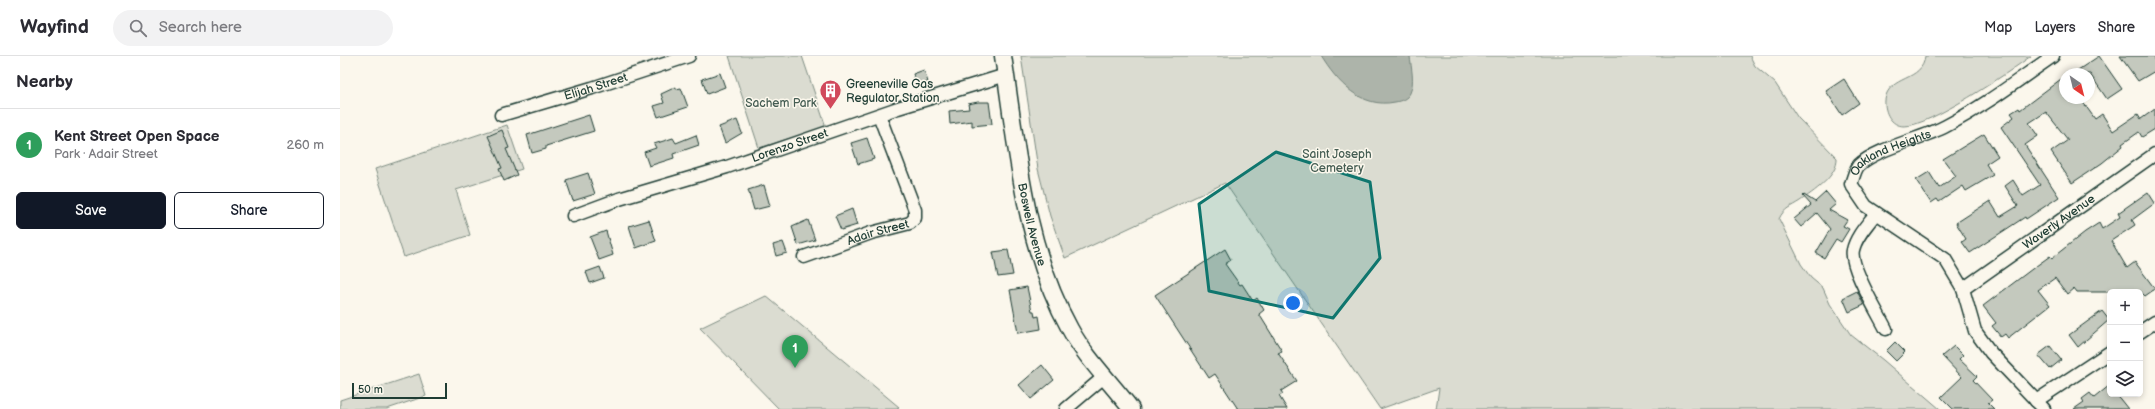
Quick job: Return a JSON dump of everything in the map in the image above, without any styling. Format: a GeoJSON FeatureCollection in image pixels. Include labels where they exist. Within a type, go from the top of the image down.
{"type":"FeatureCollection","features":[{"type":"Feature","properties":{"kind":"main road","name":"Boswell Avenue"},"geometry":{"type":"LineString","coordinates":[[1004,56],[1019,168],[1033,235],[1050,289],[1070,330],[1131,409]]}},
{"type":"Feature","properties":{"kind":"street","name":"Elijah Street"},"geometry":{"type":"LineString","coordinates":[[501,115],[592,88],[689,56]]}},
{"type":"Feature","properties":{"kind":"street","name":"Oakland Heights"},"geometry":{"type":"LineString","coordinates":[[2040,405],[1991,353],[1975,331],[1963,289],[1945,259],[1866,206],[1851,184],[1858,165],[1877,152],[1915,140],[1945,127],[1972,111],[2053,56]]}},
{"type":"Feature","properties":{"kind":"street","name":"Lorenzo Street"},"geometry":{"type":"LineString","coordinates":[[573,216],[619,199],[727,167],[879,115],[1006,76]]}},
{"type":"Feature","properties":{"kind":"street","name":"Adair Street"},"geometry":{"type":"LineString","coordinates":[[804,257],[871,233],[910,223],[915,218],[915,210],[879,115]]}},
{"type":"Feature","properties":{"kind":"street","name":"Waverly Avenue"},"geometry":{"type":"LineString","coordinates":[[1963,289],[2155,154]]}},
{"type":"Feature","properties":{"kind":"street"},"geometry":{"type":"LineString","coordinates":[[1876,213],[1855,244],[1852,252],[1859,275],[1886,329]]}},
{"type":"Feature","properties":{"kind":"street"},"geometry":{"type":"LineString","coordinates":[[2143,330],[2155,322]]}},
{"type":"Feature","properties":{"kind":"street"},"geometry":{"type":"LineString","coordinates":[[2040,405],[2107,354]]}},
{"type":"Feature","properties":{"kind":"street"},"geometry":{"type":"LineString","coordinates":[[1066,409],[1105,376]]}},
{"type":"Feature","properties":{"kind":"highlighted area"},"geometry":{"type":"Polygon","coordinates":[[[1276,152],[1370,182],[1380,258],[1333,318],[1209,291],[1199,204],[1276,152]]]}},
{"type":"Feature","properties":{"kind":"green space","name":"Sachem Park"},"geometry":{"type":"Polygon","coordinates":[[[729,56],[802,56],[826,127],[759,148],[729,56]]]}},
{"type":"Feature","properties":{"kind":"green space","name":"Saint Joseph Cemetery"},"geometry":{"type":"Polygon","coordinates":[[[1021,56],[1750,56],[1755,66],[1775,83],[1798,118],[1837,158],[1833,171],[1824,183],[1785,210],[1779,219],[1801,264],[1811,278],[1823,288],[1830,304],[1851,335],[1883,360],[1940,409],[1436,409],[1439,388],[1380,409],[1225,183],[1065,258],[1050,216],[1038,169],[1021,56]]]}},
{"type":"Feature","properties":{"kind":"green space"},"geometry":{"type":"Polygon","coordinates":[[[1925,56],[2031,56],[1969,97],[1931,118],[1916,124],[1904,126],[1895,124],[1887,114],[1885,100],[1887,92],[1892,86],[1918,70],[1923,64],[1925,56]]]}},
{"type":"Feature","properties":{"kind":"green space"},"geometry":{"type":"Polygon","coordinates":[[[507,125],[522,169],[456,190],[470,235],[404,257],[375,169],[507,125]]]}},
{"type":"Feature","properties":{"kind":"green space"},"geometry":{"type":"Polygon","coordinates":[[[766,296],[899,407],[897,409],[779,409],[700,328],[766,296]]]}},
{"type":"Feature","properties":{"kind":"green space"},"geometry":{"type":"Polygon","coordinates":[[[419,374],[426,396],[387,409],[340,409],[340,400],[419,374]]]}},
{"type":"Feature","properties":{"kind":"shaded area"},"geometry":{"type":"Polygon","coordinates":[[[1321,56],[1410,56],[1412,80],[1410,93],[1402,100],[1383,103],[1371,101],[1361,97],[1342,84],[1321,56]]]}},
{"type":"Feature","properties":{"kind":"building"},"geometry":{"type":"Polygon","coordinates":[[[2099,56],[2122,89],[2107,99],[2095,81],[2095,68],[2081,68],[2099,56]]]}},
{"type":"Feature","properties":{"kind":"building"},"geometry":{"type":"Polygon","coordinates":[[[2120,56],[2155,56],[2155,71],[2138,81],[2120,56]]]}},
{"type":"Feature","properties":{"kind":"building"},"geometry":{"type":"Polygon","coordinates":[[[924,70],[928,82],[917,86],[913,74],[924,70]]]}},
{"type":"Feature","properties":{"kind":"building"},"geometry":{"type":"Polygon","coordinates":[[[720,73],[725,87],[707,94],[702,79],[720,73]]]}},
{"type":"Feature","properties":{"kind":"building"},"geometry":{"type":"Polygon","coordinates":[[[1844,79],[1859,103],[1842,115],[1826,91],[1844,79]]]}},
{"type":"Feature","properties":{"kind":"building"},"geometry":{"type":"Polygon","coordinates":[[[2059,81],[2059,104],[2084,104],[2095,119],[2102,114],[2113,131],[2138,114],[2141,119],[2155,109],[2155,129],[2142,137],[2139,132],[2122,144],[2123,146],[2102,163],[2072,183],[2051,152],[2068,140],[2046,112],[2029,123],[2038,136],[2025,145],[2059,197],[1970,253],[1962,242],[1966,239],[1956,223],[1990,201],[2000,217],[2018,206],[2005,186],[2013,180],[2023,196],[2040,185],[2001,127],[2014,117],[2011,113],[2019,108],[2020,110],[2059,81]]]}},
{"type":"Feature","properties":{"kind":"building"},"geometry":{"type":"Polygon","coordinates":[[[676,87],[676,89],[681,88],[688,107],[658,117],[654,106],[664,103],[661,94],[676,87]]]}},
{"type":"Feature","properties":{"kind":"building"},"geometry":{"type":"Polygon","coordinates":[[[989,102],[992,124],[972,126],[972,121],[950,124],[949,111],[969,109],[968,104],[989,102]]]}},
{"type":"Feature","properties":{"kind":"building"},"geometry":{"type":"Polygon","coordinates":[[[589,115],[594,131],[546,146],[546,149],[532,153],[527,135],[589,115]]]}},
{"type":"Feature","properties":{"kind":"building"},"geometry":{"type":"Polygon","coordinates":[[[737,120],[742,133],[725,143],[719,127],[737,120]]]}},
{"type":"Feature","properties":{"kind":"building"},"geometry":{"type":"Polygon","coordinates":[[[502,130],[509,148],[506,149],[517,175],[504,181],[499,169],[502,168],[488,136],[502,130]]]}},
{"type":"Feature","properties":{"kind":"building"},"geometry":{"type":"Polygon","coordinates":[[[1984,134],[1998,156],[1986,164],[1993,175],[1966,191],[1963,186],[1939,202],[1937,199],[1931,203],[1916,180],[1929,172],[1939,188],[1956,176],[1943,159],[1984,134]]]}},
{"type":"Feature","properties":{"kind":"building"},"geometry":{"type":"Polygon","coordinates":[[[696,135],[699,145],[673,154],[674,158],[649,166],[644,152],[656,148],[654,144],[673,138],[676,143],[696,135]]]}},
{"type":"Feature","properties":{"kind":"building"},"geometry":{"type":"Polygon","coordinates":[[[867,138],[874,159],[858,164],[851,143],[867,138]]]}},
{"type":"Feature","properties":{"kind":"building"},"geometry":{"type":"Polygon","coordinates":[[[588,173],[595,194],[573,201],[566,180],[588,173]]]}},
{"type":"Feature","properties":{"kind":"building"},"geometry":{"type":"Polygon","coordinates":[[[764,185],[770,206],[754,210],[748,190],[764,185]]]}},
{"type":"Feature","properties":{"kind":"building"},"geometry":{"type":"Polygon","coordinates":[[[1826,192],[1836,204],[1829,210],[1847,220],[1843,226],[1849,229],[1841,242],[1836,239],[1824,258],[1816,253],[1830,229],[1817,213],[1801,227],[1794,219],[1811,205],[1803,196],[1804,195],[1815,202],[1826,192]]]}},
{"type":"Feature","properties":{"kind":"building"},"geometry":{"type":"Polygon","coordinates":[[[2148,192],[2155,203],[2132,220],[2135,225],[2111,241],[2127,268],[2135,262],[2155,289],[2145,296],[2143,294],[2143,289],[2107,289],[2107,292],[2077,292],[2074,288],[2067,294],[2055,278],[2038,290],[2050,305],[2008,338],[2005,334],[2001,337],[1992,326],[1996,323],[1983,306],[2050,256],[2052,258],[2085,232],[2099,223],[2102,229],[2120,217],[2118,213],[2148,192]]]}},
{"type":"Feature","properties":{"kind":"building"},"geometry":{"type":"Polygon","coordinates":[[[852,209],[857,225],[841,230],[835,216],[852,209]]]}},
{"type":"Feature","properties":{"kind":"building"},"geometry":{"type":"Polygon","coordinates":[[[649,220],[656,241],[636,248],[629,226],[649,220]]]}},
{"type":"Feature","properties":{"kind":"building"},"geometry":{"type":"Polygon","coordinates":[[[808,220],[815,240],[798,245],[792,227],[808,220]]]}},
{"type":"Feature","properties":{"kind":"building"},"geometry":{"type":"Polygon","coordinates":[[[606,231],[613,255],[599,260],[590,237],[606,231]]]}},
{"type":"Feature","properties":{"kind":"building"},"geometry":{"type":"Polygon","coordinates":[[[783,242],[787,253],[776,256],[773,245],[783,242]]]}},
{"type":"Feature","properties":{"kind":"building"},"geometry":{"type":"Polygon","coordinates":[[[1225,249],[1231,260],[1225,264],[1240,285],[1242,284],[1253,301],[1257,298],[1264,310],[1259,314],[1282,351],[1278,353],[1297,381],[1281,391],[1283,394],[1279,396],[1287,409],[1238,409],[1215,374],[1209,378],[1155,295],[1225,249]]]}},
{"type":"Feature","properties":{"kind":"building"},"geometry":{"type":"Polygon","coordinates":[[[1008,250],[1013,275],[998,277],[993,252],[1008,250]]]}},
{"type":"Feature","properties":{"kind":"building"},"geometry":{"type":"Polygon","coordinates":[[[600,267],[604,278],[590,283],[586,272],[600,267]]]}},
{"type":"Feature","properties":{"kind":"building"},"geometry":{"type":"Polygon","coordinates":[[[1027,287],[1032,311],[1034,311],[1035,317],[1039,316],[1041,329],[1018,333],[1010,290],[1027,287]]]}},
{"type":"Feature","properties":{"kind":"building"},"geometry":{"type":"Polygon","coordinates":[[[1857,291],[1864,305],[1849,312],[1843,298],[1857,291]]]}},
{"type":"Feature","properties":{"kind":"building"},"geometry":{"type":"Polygon","coordinates":[[[2102,311],[2107,317],[2107,322],[2078,347],[2069,335],[2102,311]]]}},
{"type":"Feature","properties":{"kind":"building"},"geometry":{"type":"Polygon","coordinates":[[[1895,342],[1905,352],[1896,361],[1886,351],[1895,342]]]}},
{"type":"Feature","properties":{"kind":"building"},"geometry":{"type":"Polygon","coordinates":[[[1954,346],[1963,355],[1959,359],[1977,376],[1973,380],[1992,400],[1988,403],[1994,409],[1953,409],[1941,397],[1962,377],[1942,356],[1954,346]]]}},
{"type":"Feature","properties":{"kind":"building"},"geometry":{"type":"Polygon","coordinates":[[[2050,346],[2061,360],[2050,369],[2038,355],[2050,346]]]}},
{"type":"Feature","properties":{"kind":"building"},"geometry":{"type":"Polygon","coordinates":[[[1042,365],[1054,380],[1031,399],[1019,385],[1042,365]]]}},
{"type":"Feature","properties":{"kind":"building"},"geometry":{"type":"Polygon","coordinates":[[[2107,387],[2107,397],[2118,397],[2128,409],[2074,409],[2084,402],[2082,399],[2090,393],[2094,398],[2107,387]]]}},
{"type":"Feature","properties":{"kind":"place","name":"Greeneville Gas Regulator Station"},"geometry":{"type":"Point","coordinates":[831,110]}},
{"type":"Feature","properties":{"kind":"place","name":"Kent Street Open Space"},"geometry":{"type":"Point","coordinates":[795,368]}}]}
